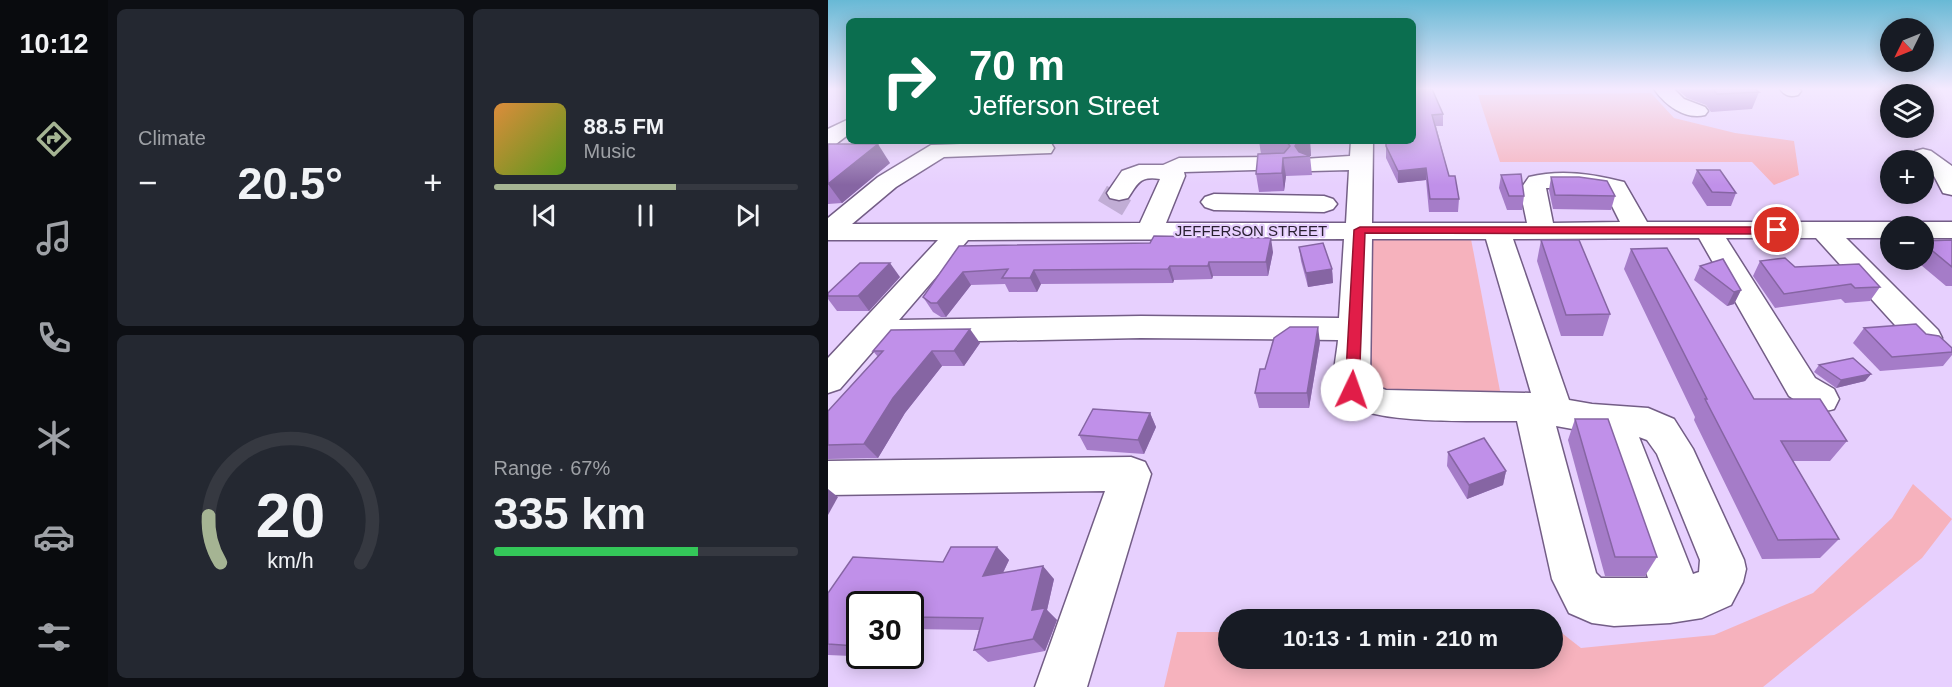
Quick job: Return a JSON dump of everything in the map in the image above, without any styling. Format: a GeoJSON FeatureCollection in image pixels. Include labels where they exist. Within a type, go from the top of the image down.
{"type":"FeatureCollection","features":[{"type":"Feature","properties":{"kind":"street"},"geometry":{"type":"LineString","coordinates":[[828,139],[846,127]]}},
{"type":"Feature","properties":{"kind":"street"},"geometry":{"type":"LineString","coordinates":[[828,232],[927,145],[1043,147]]}},
{"type":"Feature","properties":{"kind":"street"},"geometry":{"type":"LineString","coordinates":[[1311,164],[1362,152],[1352,390],[1367,400],[1386,404],[1534,409],[1614,421],[1648,423],[1656,426],[1664,432],[1674,449],[1722,560],[1724,572],[1720,584],[1710,593],[1678,598],[1599,603],[1582,593],[1575,579],[1534,409],[1497,230]]}},
{"type":"Feature","properties":{"kind":"street"},"geometry":{"type":"LineString","coordinates":[[1109,211],[1129,176],[1138,172],[1168,172],[1179,165],[1278,164]]}},
{"type":"Feature","properties":{"kind":"street"},"geometry":{"type":"LineString","coordinates":[[1934,164],[1943,170],[1952,188]]}},
{"type":"Feature","properties":{"kind":"street"},"geometry":{"type":"LineString","coordinates":[[1150,231],[1173,176],[1168,172]]}},
{"type":"Feature","properties":{"kind":"street"},"geometry":{"type":"LineString","coordinates":[[1542,230],[1532,190],[1538,182],[1550,180],[1595,181],[1615,187],[1638,231]]}},
{"type":"Feature","properties":{"kind":"street"},"geometry":{"type":"LineString","coordinates":[[1204,230],[1217,194],[1324,204]]}},
{"type":"Feature","properties":{"kind":"street","name":"JEFFERSON STREET"},"geometry":{"type":"LineString","coordinates":[[828,232],[960,232],[1109,211],[1150,231],[1880,230]]}},
{"type":"Feature","properties":{"kind":"street"},"geometry":{"type":"LineString","coordinates":[[1823,230],[1926,338]]}},
{"type":"Feature","properties":{"kind":"street"},"geometry":{"type":"LineString","coordinates":[[1934,230],[1952,230]]}},
{"type":"Feature","properties":{"kind":"street"},"geometry":{"type":"LineString","coordinates":[[1708,231],[1802,387],[1821,399]]}},
{"type":"Feature","properties":{"kind":"street"},"geometry":{"type":"LineString","coordinates":[[828,380],[960,232]]}},
{"type":"Feature","properties":{"kind":"street"},"geometry":{"type":"LineString","coordinates":[[870,332],[1141,327],[1355,329]]}},
{"type":"Feature","properties":{"kind":"street"},"geometry":{"type":"LineString","coordinates":[[1614,421],[1678,598]]}},
{"type":"Feature","properties":{"kind":"street"},"geometry":{"type":"LineString","coordinates":[[828,478],[1131,474],[1061,687]]}},
{"type":"Feature","properties":{"kind":"shaded area"},"geometry":{"type":"Polygon","coordinates":[[[1487,121],[1686,121],[1735,133],[1794,141],[1799,175],[1774,185],[1752,162],[1500,162],[1487,121]]]}},
{"type":"Feature","properties":{"kind":"shaded area"},"geometry":{"type":"Polygon","coordinates":[[[1372,239],[1471,239],[1500,391],[1386,393],[1364,382],[1372,239]]]}},
{"type":"Feature","properties":{"kind":"shaded area"},"geometry":{"type":"Polygon","coordinates":[[[1913,484],[1952,519],[1922,558],[1763,687],[1164,687],[1177,632],[1218,632],[1218,669],[1563,669],[1563,634],[1581,648],[1714,635],[1813,593],[1892,518],[1913,484]]]}},
{"type":"Feature","properties":{"kind":"building"},"geometry":{"type":"Polygon","coordinates":[[[1416,121],[1434,121],[1449,176],[1455,176],[1459,199],[1430,199],[1426,168],[1398,171],[1386,144],[1416,144],[1416,121]]]}},
{"type":"Feature","properties":{"kind":"building"},"geometry":{"type":"Polygon","coordinates":[[[828,144],[878,144],[828,184],[828,144]]]}},
{"type":"Feature","properties":{"kind":"building"},"geometry":{"type":"Polygon","coordinates":[[[1288,144],[1296,144],[1299,152],[1310,156],[1283,158],[1282,173],[1256,174],[1258,154],[1284,153],[1290,146],[1288,144]]]}},
{"type":"Feature","properties":{"kind":"building"},"geometry":{"type":"Polygon","coordinates":[[[1697,170],[1720,170],[1736,193],[1712,192],[1697,170]]]}},
{"type":"Feature","properties":{"kind":"building"},"geometry":{"type":"Polygon","coordinates":[[[1521,174],[1524,196],[1509,196],[1501,175],[1521,174]]]}},
{"type":"Feature","properties":{"kind":"building"},"geometry":{"type":"Polygon","coordinates":[[[1551,177],[1579,177],[1607,181],[1615,196],[1555,195],[1551,177]]]}},
{"type":"Feature","properties":{"kind":"building"},"geometry":{"type":"Polygon","coordinates":[[[1154,236],[1271,238],[1266,262],[1209,262],[1208,266],[1170,266],[1168,269],[1034,270],[1030,278],[1002,278],[1008,269],[963,272],[937,303],[931,303],[923,297],[959,246],[1150,243],[1154,236]]]}},
{"type":"Feature","properties":{"kind":"building"},"geometry":{"type":"Polygon","coordinates":[[[1541,240],[1579,240],[1610,314],[1566,315],[1541,240]]]}},
{"type":"Feature","properties":{"kind":"building"},"geometry":{"type":"Polygon","coordinates":[[[1952,240],[1952,267],[1934,252],[1934,241],[1952,240]]]}},
{"type":"Feature","properties":{"kind":"building"},"geometry":{"type":"Polygon","coordinates":[[[1323,243],[1332,269],[1306,273],[1299,247],[1323,243]]]}},
{"type":"Feature","properties":{"kind":"building"},"geometry":{"type":"Polygon","coordinates":[[[1667,248],[1754,399],[1820,399],[1847,441],[1781,441],[1839,539],[1778,540],[1631,249],[1667,248]]]}},
{"type":"Feature","properties":{"kind":"building"},"geometry":{"type":"Polygon","coordinates":[[[1785,258],[1795,267],[1859,264],[1880,287],[1855,288],[1851,284],[1784,294],[1760,261],[1785,258]]]}},
{"type":"Feature","properties":{"kind":"building"},"geometry":{"type":"Polygon","coordinates":[[[1723,259],[1741,290],[1734,292],[1700,266],[1723,259]]]}},
{"type":"Feature","properties":{"kind":"building"},"geometry":{"type":"Polygon","coordinates":[[[860,263],[890,263],[858,296],[828,296],[828,293],[860,263]]]}},
{"type":"Feature","properties":{"kind":"building"},"geometry":{"type":"Polygon","coordinates":[[[1916,324],[1926,334],[1939,336],[1952,348],[1952,352],[1892,357],[1864,328],[1916,324]]]}},
{"type":"Feature","properties":{"kind":"building"},"geometry":{"type":"Polygon","coordinates":[[[1290,327],[1318,327],[1307,393],[1255,393],[1260,369],[1265,369],[1274,338],[1290,327]]]}},
{"type":"Feature","properties":{"kind":"building"},"geometry":{"type":"Polygon","coordinates":[[[970,329],[954,351],[932,351],[893,398],[864,444],[828,445],[828,411],[883,351],[873,351],[891,330],[970,329]]]}},
{"type":"Feature","properties":{"kind":"building"},"geometry":{"type":"Polygon","coordinates":[[[1853,358],[1871,374],[1841,380],[1819,365],[1853,358]]]}},
{"type":"Feature","properties":{"kind":"building"},"geometry":{"type":"Polygon","coordinates":[[[1093,409],[1150,413],[1138,440],[1079,435],[1093,409]]]}},
{"type":"Feature","properties":{"kind":"building"},"geometry":{"type":"Polygon","coordinates":[[[1575,419],[1608,419],[1657,557],[1615,557],[1575,419]]]}},
{"type":"Feature","properties":{"kind":"building"},"geometry":{"type":"Polygon","coordinates":[[[1484,438],[1506,471],[1469,485],[1448,452],[1484,438]]]}},
{"type":"Feature","properties":{"kind":"building"},"geometry":{"type":"Polygon","coordinates":[[[951,547],[997,547],[983,576],[1043,566],[1032,610],[1045,608],[1033,639],[974,650],[983,618],[924,617],[924,591],[846,591],[846,645],[828,644],[828,593],[853,557],[943,562],[951,547]]]}},
{"type":"Feature","properties":{"kind":"tunnel"},"geometry":{"type":"LineString","coordinates":[[1110,208],[1119,193]]}},
{"type":"Feature","properties":{"kind":"route"},"geometry":{"type":"LineString","coordinates":[[1352,390],[1360,230],[1777,230]]}}]}
